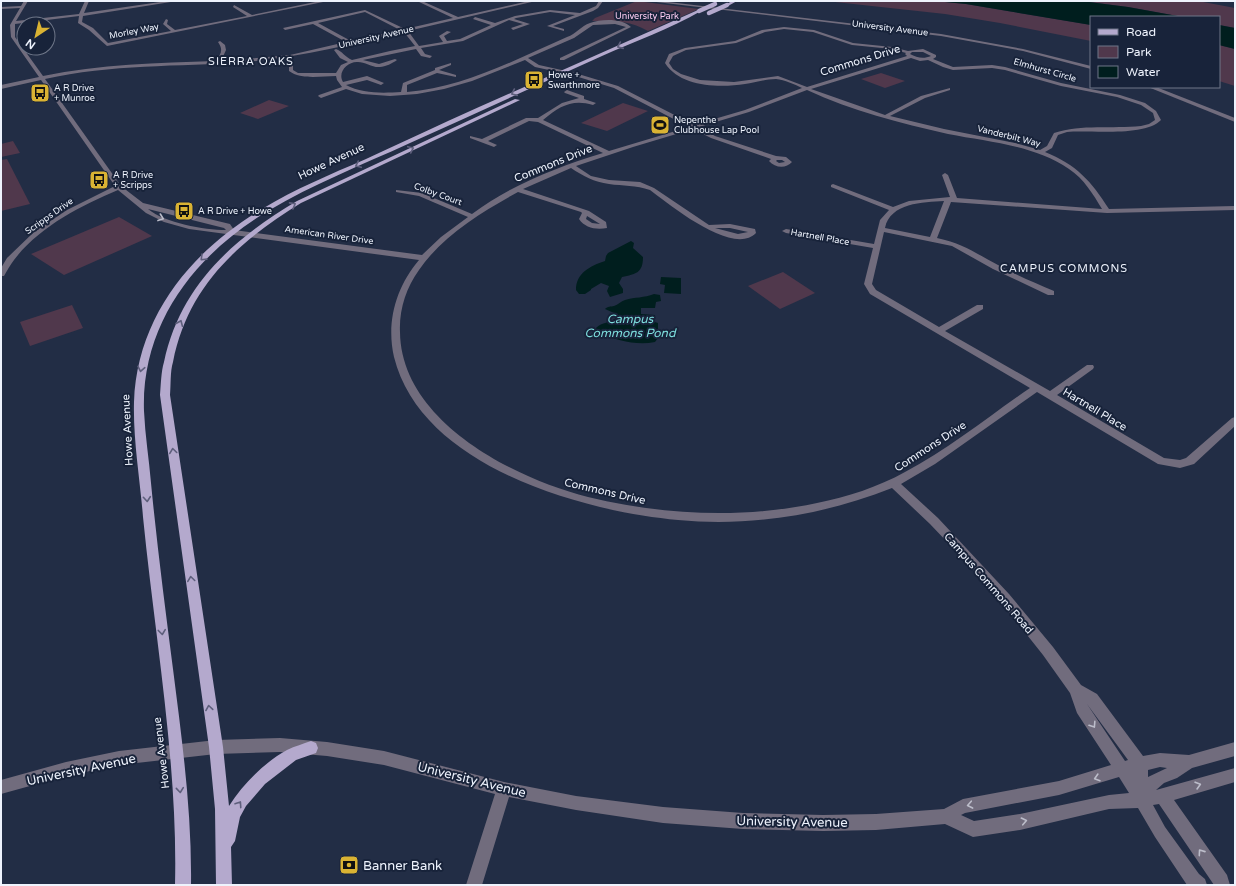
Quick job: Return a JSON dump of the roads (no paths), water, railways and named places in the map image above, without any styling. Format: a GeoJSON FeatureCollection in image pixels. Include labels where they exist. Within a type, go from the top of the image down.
{"type":"FeatureCollection","features":[{"type":"Feature","properties":{"kind":"main road","name":"Howe Avenue"},"geometry":{"type":"LineString","coordinates":[[183,885],[184,862],[181,799],[150,535],[139,408],[140,376],[151,334],[172,295],[199,262],[232,232],[281,201],[564,75],[722,1]]}},
{"type":"Feature","properties":{"kind":"main road"},"geometry":{"type":"LineString","coordinates":[[594,64],[735,1]]}},
{"type":"Feature","properties":{"kind":"main road","name":"Howe Avenue"},"geometry":{"type":"LineString","coordinates":[[564,75],[573,74],[580,71]]}},
{"type":"Feature","properties":{"kind":"main road","name":"Howe Avenue"},"geometry":{"type":"LineString","coordinates":[[224,885],[222,809],[216,747],[166,403],[165,379],[169,351],[172,343],[196,292],[216,265],[249,234],[278,213],[536,91]]}},
{"type":"Feature","properties":{"kind":"main road"},"geometry":{"type":"LineString","coordinates":[[223,854],[233,814],[245,797],[260,779],[277,765],[292,755],[311,748]]}},
{"type":"Feature","properties":{"kind":"street"},"geometry":{"type":"LineString","coordinates":[[13,23],[26,1]]}},
{"type":"Feature","properties":{"kind":"street"},"geometry":{"type":"LineString","coordinates":[[81,15],[87,1]]}},
{"type":"Feature","properties":{"kind":"street"},"geometry":{"type":"LineString","coordinates":[[142,7],[143,1]]}},
{"type":"Feature","properties":{"kind":"street"},"geometry":{"type":"LineString","coordinates":[[13,23],[142,7],[175,1]]}},
{"type":"Feature","properties":{"kind":"street","name":"Morley Way"},"geometry":{"type":"LineString","coordinates":[[81,15],[82,24],[91,28],[107,45],[326,1]]}},
{"type":"Feature","properties":{"kind":"street"},"geometry":{"type":"LineString","coordinates":[[419,1],[457,18]]}},
{"type":"Feature","properties":{"kind":"street","name":"University Avenue"},"geometry":{"type":"LineString","coordinates":[[1,87],[83,70],[144,64],[216,62],[290,56],[534,1]]}},
{"type":"Feature","properties":{"kind":"street"},"geometry":{"type":"LineString","coordinates":[[562,30],[549,26],[594,8],[601,1]]}},
{"type":"Feature","properties":{"kind":"street","name":"University Avenue"},"geometry":{"type":"LineString","coordinates":[[650,1],[934,34],[990,43],[1090,66]]}},
{"type":"Feature","properties":{"kind":"street","name":"University Avenue"},"geometry":{"type":"LineString","coordinates":[[686,5],[912,29],[991,42],[1090,66]]}},
{"type":"Feature","properties":{"kind":"street"},"geometry":{"type":"LineString","coordinates":[[234,6],[251,16]]}},
{"type":"Feature","properties":{"kind":"street"},"geometry":{"type":"LineString","coordinates":[[1,8],[22,7]]}},
{"type":"Feature","properties":{"kind":"street"},"geometry":{"type":"LineString","coordinates":[[562,59],[629,27],[627,25],[615,23],[592,24],[578,31],[572,37],[533,54],[456,84],[425,91],[404,93],[367,92],[344,85],[338,80],[340,69],[351,62],[379,54],[446,43],[477,34],[508,18],[556,9],[580,14]]}},
{"type":"Feature","properties":{"kind":"street"},"geometry":{"type":"LineString","coordinates":[[285,29],[365,11],[404,30],[409,34],[423,55],[430,57]]}},
{"type":"Feature","properties":{"kind":"street"},"geometry":{"type":"LineString","coordinates":[[756,17],[762,14]]}},
{"type":"Feature","properties":{"kind":"street"},"geometry":{"type":"LineString","coordinates":[[475,18],[494,24]]}},
{"type":"Feature","properties":{"kind":"street"},"geometry":{"type":"LineString","coordinates":[[508,18],[528,24],[513,29]]}},
{"type":"Feature","properties":{"kind":"street","name":"Morley Way"},"geometry":{"type":"LineString","coordinates":[[166,20],[165,24],[174,31]]}},
{"type":"Feature","properties":{"kind":"street"},"geometry":{"type":"LineString","coordinates":[[313,22],[351,43]]}},
{"type":"Feature","properties":{"kind":"street","name":"American River Drive"},"geometry":{"type":"LineString","coordinates":[[13,23],[11,29],[13,37],[119,187],[142,205],[146,211],[158,217],[183,225],[218,233],[232,232],[249,234],[424,258]]}},
{"type":"Feature","properties":{"kind":"street","name":"Vanderbilt Way"},"geometry":{"type":"LineString","coordinates":[[909,54],[892,48],[852,44],[814,31],[784,28],[764,31],[736,42],[685,49],[671,55],[667,63],[670,68],[678,74],[698,81],[735,84],[773,78],[784,80],[886,116],[931,128],[1005,143],[1040,153],[1061,162],[1080,174],[1089,182],[1107,211]]}},
{"type":"Feature","properties":{"kind":"street"},"geometry":{"type":"LineString","coordinates":[[446,43],[441,36],[449,32]]}},
{"type":"Feature","properties":{"kind":"street"},"geometry":{"type":"LineString","coordinates":[[216,62],[224,53],[224,47],[220,42]]}},
{"type":"Feature","properties":{"kind":"street"},"geometry":{"type":"LineString","coordinates":[[336,50],[342,57],[351,62]]}},
{"type":"Feature","properties":{"kind":"street"},"geometry":{"type":"LineString","coordinates":[[914,50],[928,52],[934,56],[930,59],[920,59],[909,54],[914,50]]}},
{"type":"Feature","properties":{"kind":"street"},"geometry":{"type":"LineString","coordinates":[[533,54],[564,75]]}},
{"type":"Feature","properties":{"kind":"street","name":"Commons Drive"},"geometry":{"type":"LineString","coordinates":[[909,54],[867,71],[807,88],[759,106],[571,166],[516,189],[472,216],[444,238],[424,258],[406,284],[396,318],[396,348],[406,379],[427,411],[452,435],[474,452],[514,474],[561,492],[613,506],[655,513],[712,517],[768,514],[809,509],[859,496],[893,483],[930,462],[1036,388]]}},
{"type":"Feature","properties":{"kind":"street"},"geometry":{"type":"LineString","coordinates":[[1038,58],[1044,55]]}},
{"type":"Feature","properties":{"kind":"street"},"geometry":{"type":"LineString","coordinates":[[524,57],[537,66],[564,75]]}},
{"type":"Feature","properties":{"kind":"street","name":"Elmhurst Circle"},"geometry":{"type":"LineString","coordinates":[[930,59],[952,68],[965,69],[990,66],[1005,68],[1063,86],[1115,95],[1148,107],[1153,111],[1158,120],[1153,125],[1136,129],[1079,128],[1066,130],[1056,134],[1050,147],[1040,153]]}},
{"type":"Feature","properties":{"kind":"street"},"geometry":{"type":"LineString","coordinates":[[144,64],[148,60]]}},
{"type":"Feature","properties":{"kind":"street"},"geometry":{"type":"LineString","coordinates":[[357,60],[379,66],[395,60]]}},
{"type":"Feature","properties":{"kind":"street"},"geometry":{"type":"LineString","coordinates":[[291,63],[291,71],[301,75],[338,74]]}},
{"type":"Feature","properties":{"kind":"street"},"geometry":{"type":"LineString","coordinates":[[404,93],[405,84],[437,71],[437,69],[449,64]]}},
{"type":"Feature","properties":{"kind":"street"},"geometry":{"type":"LineString","coordinates":[[437,71],[454,76]]}},
{"type":"Feature","properties":{"kind":"street"},"geometry":{"type":"LineString","coordinates":[[573,74],[625,91],[694,127],[725,141],[775,158]]}},
{"type":"Feature","properties":{"kind":"street"},"geometry":{"type":"LineString","coordinates":[[321,96],[344,85],[367,78],[381,83]]}},
{"type":"Feature","properties":{"kind":"street"},"geometry":{"type":"LineString","coordinates":[[1154,88],[1235,120]]}},
{"type":"Feature","properties":{"kind":"street"},"geometry":{"type":"LineString","coordinates":[[1164,88],[1235,116]]}},
{"type":"Feature","properties":{"kind":"street"},"geometry":{"type":"LineString","coordinates":[[886,116],[923,97],[948,89]]}},
{"type":"Feature","properties":{"kind":"street"},"geometry":{"type":"LineString","coordinates":[[567,92],[582,97],[581,100]]}},
{"type":"Feature","properties":{"kind":"street"},"geometry":{"type":"LineString","coordinates":[[539,120],[548,113],[572,101],[581,100],[593,103]]}},
{"type":"Feature","properties":{"kind":"street"},"geometry":{"type":"LineString","coordinates":[[482,141],[528,120],[539,120],[549,126],[563,130],[573,137],[609,154]]}},
{"type":"Feature","properties":{"kind":"street"},"geometry":{"type":"LineString","coordinates":[[472,138],[494,145]]}},
{"type":"Feature","properties":{"kind":"street"},"geometry":{"type":"LineString","coordinates":[[571,166],[589,177],[640,184],[652,189],[708,227],[720,233],[732,236],[749,236],[752,233],[752,231],[735,226],[708,227]]}},
{"type":"Feature","properties":{"kind":"street"},"geometry":{"type":"LineString","coordinates":[[933,239],[951,200],[946,176]]}},
{"type":"Feature","properties":{"kind":"street"},"geometry":{"type":"LineString","coordinates":[[833,186],[892,209],[919,200],[951,200],[1107,211],[1235,208]]}},
{"type":"Feature","properties":{"kind":"street","name":"Scripps Drive"},"geometry":{"type":"LineString","coordinates":[[1,274],[18,250],[51,223],[91,198],[119,187]]}},
{"type":"Feature","properties":{"kind":"street"},"geometry":{"type":"LineString","coordinates":[[516,189],[549,201],[566,204],[587,212]]}},
{"type":"Feature","properties":{"kind":"street","name":"Colby Court"},"geometry":{"type":"LineString","coordinates":[[398,191],[420,194],[472,216]]}},
{"type":"Feature","properties":{"kind":"street","name":"Hartnell Place"},"geometry":{"type":"LineString","coordinates":[[892,209],[883,220],[868,284],[869,288],[878,295],[1154,458],[1170,464],[1180,464],[1190,461],[1235,420]]}},
{"type":"Feature","properties":{"kind":"street"},"geometry":{"type":"LineString","coordinates":[[881,228],[954,244],[996,267],[1051,293]]}},
{"type":"Feature","properties":{"kind":"street","name":"Hartnell Place"},"geometry":{"type":"LineString","coordinates":[[786,231],[877,247]]}},
{"type":"Feature","properties":{"kind":"street"},"geometry":{"type":"LineString","coordinates":[[938,331],[980,307]]}},
{"type":"Feature","properties":{"kind":"street"},"geometry":{"type":"LineString","coordinates":[[1049,396],[1090,367]]}},
{"type":"Feature","properties":{"kind":"street","name":"Campus Commons Road"},"geometry":{"type":"LineString","coordinates":[[893,483],[934,521],[995,586],[1048,651],[1076,690],[1082,708],[1142,800],[1160,832],[1184,868],[1199,885]]}},
{"type":"Feature","properties":{"kind":"street","name":"Campus Commons Road"},"geometry":{"type":"LineString","coordinates":[[1076,690],[1092,699],[1140,764]]}},
{"type":"Feature","properties":{"kind":"street","name":"University Avenue"},"geometry":{"type":"LineString","coordinates":[[1,787],[66,769],[112,759],[176,751],[247,745],[311,748],[384,758],[504,788],[576,803],[656,814],[743,821],[823,823],[868,822],[946,816],[963,806],[1059,788],[1140,764],[1160,760],[1189,762]]}},
{"type":"Feature","properties":{"kind":"street","name":"University Avenue"},"geometry":{"type":"LineString","coordinates":[[1142,800],[1156,780],[1172,774],[1189,762],[1235,749]]}},
{"type":"Feature","properties":{"kind":"street"},"geometry":{"type":"LineString","coordinates":[[1140,764],[1142,800]]}},
{"type":"Feature","properties":{"kind":"street"},"geometry":{"type":"LineString","coordinates":[[946,816],[973,829],[1020,822],[1109,802],[1142,800],[1162,796],[1235,775]]}},
{"type":"Feature","properties":{"kind":"street"},"geometry":{"type":"LineString","coordinates":[[474,885],[504,788]]}},
{"type":"Feature","properties":{"kind":"street"},"geometry":{"type":"LineString","coordinates":[[1162,796],[1221,881],[1222,885]]}},
{"type":"Feature","properties":{"kind":"water"},"geometry":{"type":"Polygon","coordinates":[[[935,1],[1081,1],[1128,7],[1178,16],[1090,16],[1090,25],[966,4],[935,1]]]}},
{"type":"Feature","properties":{"kind":"water"},"geometry":{"type":"Polygon","coordinates":[[[1220,25],[1235,28],[1235,49],[1220,45],[1220,25]]]}},
{"type":"Feature","properties":{"kind":"water","name":"Campus Commons Pond"},"geometry":{"type":"Polygon","coordinates":[[[631,241],[634,243],[633,248],[643,257],[643,262],[638,272],[622,277],[619,283],[623,289],[623,293],[610,297],[607,291],[609,286],[601,283],[585,294],[579,294],[576,290],[578,279],[581,275],[594,265],[605,261],[608,253],[631,241]]]}},
{"type":"Feature","properties":{"kind":"water"},"geometry":{"type":"Polygon","coordinates":[[[661,277],[681,278],[681,294],[664,293],[665,285],[660,284],[661,277]]]}},
{"type":"Feature","properties":{"kind":"water","name":"Campus Commons Pond"},"geometry":{"type":"Polygon","coordinates":[[[654,294],[660,295],[661,301],[656,302],[655,308],[641,308],[641,314],[655,315],[655,322],[658,323],[658,338],[655,342],[627,342],[599,333],[596,328],[616,318],[614,313],[605,309],[606,308],[625,300],[654,294]]]}},
{"type":"Feature","properties":{"kind":"place","name":"Howe + Swarthmore"},"geometry":{"type":"Point","coordinates":[534,80]}},
{"type":"Feature","properties":{"kind":"place","name":"A R Drive + Munroe"},"geometry":{"type":"Point","coordinates":[40,93]}},
{"type":"Feature","properties":{"kind":"place","name":"Nepenthe Clubhouse Lap Pool"},"geometry":{"type":"Point","coordinates":[660,125]}},
{"type":"Feature","properties":{"kind":"place","name":"A R Drive + Scripps"},"geometry":{"type":"Point","coordinates":[99,180]}},
{"type":"Feature","properties":{"kind":"place","name":"A R Drive + Howe"},"geometry":{"type":"Point","coordinates":[184,211]}},
{"type":"Feature","properties":{"kind":"place","name":"Banner Bank"},"geometry":{"type":"Point","coordinates":[349,865]}},
{"type":"Feature","properties":{"kind":"district","name":"SIERRA OAKS"},"geometry":{"type":"Point","coordinates":[251,61]}},
{"type":"Feature","properties":{"kind":"district","name":"CAMPUS COMMONS"},"geometry":{"type":"Point","coordinates":[1064,268]}},
{"type":"Feature","properties":{"kind":"park label","name":"University Park"},"geometry":{"type":"Point","coordinates":[647,16]}}]}
